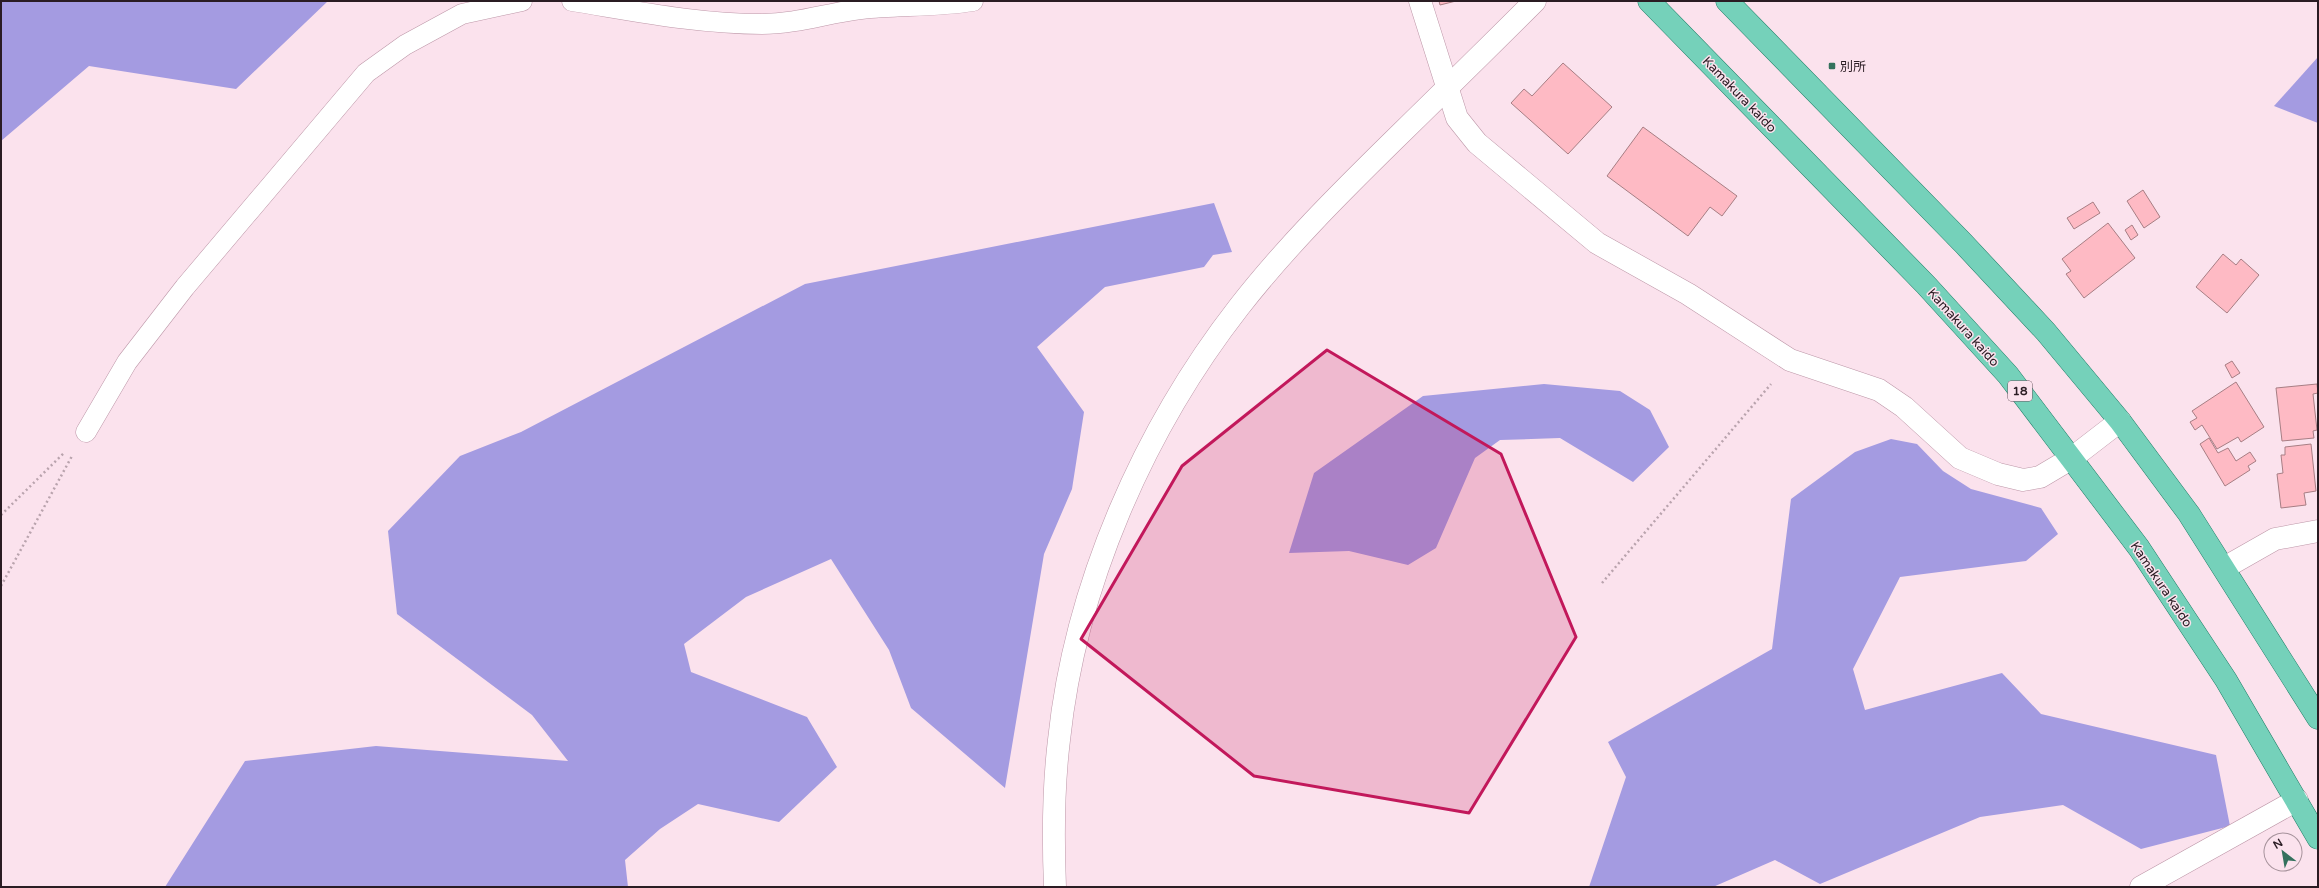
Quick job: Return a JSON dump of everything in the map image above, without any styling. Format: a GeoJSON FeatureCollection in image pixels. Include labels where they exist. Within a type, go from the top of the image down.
{"type":"FeatureCollection","features":[{"type":"Feature","properties":{"kind":"main road","name":"Kamakura kaido"},"geometry":{"type":"LineString","coordinates":[[1649,1],[1926,285],[2008,375],[2140,548],[2226,680],[2318,838]]}},
{"type":"Feature","properties":{"kind":"main road"},"geometry":{"type":"LineString","coordinates":[[1727,1],[1964,244],[2046,332],[2120,421],[2189,514],[2318,718]]}},
{"type":"Feature","properties":{"kind":"street"},"geometry":{"type":"LineString","coordinates":[[1420,1],[1446,88],[1457,118],[1477,143],[1597,243],[1688,294],[1790,360],[1879,390],[1904,408],[1960,458],[1998,474],[2023,480],[2040,477],[2072,458],[2120,421]]}},
{"type":"Feature","properties":{"kind":"street"},"geometry":{"type":"LineString","coordinates":[[1055,887],[1053,836],[1059,739],[1069,678],[1082,616],[1097,570],[1136,474],[1162,424],[1197,367],[1238,308],[1280,257],[1333,200],[1535,1]]}},
{"type":"Feature","properties":{"kind":"street"},"geometry":{"type":"LineString","coordinates":[[2224,568],[2275,540],[2318,531]]}},
{"type":"Feature","properties":{"kind":"street"},"geometry":{"type":"LineString","coordinates":[[2141,887],[2297,800]]}},
{"type":"Feature","properties":{"kind":"lane"},"geometry":{"type":"LineString","coordinates":[[86,432],[128,362],[185,286],[366,73],[405,45],[462,14],[522,1]]}},
{"type":"Feature","properties":{"kind":"lane"},"geometry":{"type":"LineString","coordinates":[[572,1],[683,19],[761,24],[811,20],[860,10],[916,7],[973,1]]}},
{"type":"Feature","properties":{"kind":"path"},"geometry":{"type":"LineString","coordinates":[[1602,583],[1790,360]]}},
{"type":"Feature","properties":{"kind":"path"},"geometry":{"type":"LineString","coordinates":[[1,515],[86,432]]}},
{"type":"Feature","properties":{"kind":"path"},"geometry":{"type":"LineString","coordinates":[[1,586],[86,432]]}},
{"type":"Feature","properties":{"kind":"highlighted area"},"geometry":{"type":"Polygon","coordinates":[[[1327,350],[1501,454],[1576,637],[1469,813],[1254,776],[1081,639],[1182,466],[1327,350]]]}},
{"type":"Feature","properties":{"kind":"shaded area"},"geometry":{"type":"Polygon","coordinates":[[[1,1],[328,1],[236,89],[89,66],[1,141],[1,1]]]}},
{"type":"Feature","properties":{"kind":"shaded area"},"geometry":{"type":"Polygon","coordinates":[[[2318,57],[2318,123],[2274,106],[2318,57]]]}},
{"type":"Feature","properties":{"kind":"shaded area"},"geometry":{"type":"Polygon","coordinates":[[[1214,203],[1232,252],[1213,255],[1204,267],[1105,287],[1037,347],[1084,412],[1072,489],[1044,554],[1005,788],[911,708],[889,650],[831,559],[746,597],[684,644],[691,672],[807,717],[837,767],[779,822],[698,804],[660,829],[625,860],[628,887],[165,887],[245,761],[376,746],[568,761],[532,715],[397,614],[388,531],[460,456],[521,432],[805,284],[1214,203]]]}},
{"type":"Feature","properties":{"kind":"shaded area"},"geometry":{"type":"Polygon","coordinates":[[[1544,384],[1620,391],[1650,410],[1669,447],[1633,482],[1560,438],[1500,440],[1475,458],[1436,548],[1408,565],[1349,551],[1289,553],[1314,473],[1423,396],[1544,384]]]}},
{"type":"Feature","properties":{"kind":"shaded area"},"geometry":{"type":"Polygon","coordinates":[[[1891,439],[1917,444],[1943,471],[1971,489],[2041,508],[2058,534],[2026,561],[1900,577],[1853,669],[1865,710],[2002,673],[2041,714],[2216,755],[2230,826],[2141,849],[2063,805],[1980,817],[1820,884],[1775,860],[1713,887],[1589,887],[1626,777],[1608,742],[1772,649],[1791,499],[1855,452],[1891,439]]]}},
{"type":"Feature","properties":{"kind":"building"},"geometry":{"type":"Polygon","coordinates":[[[1439,1],[1456,1],[1440,5],[1439,1]]]}},
{"type":"Feature","properties":{"kind":"building"},"geometry":{"type":"Polygon","coordinates":[[[1563,63],[1612,107],[1568,154],[1511,103],[1524,89],[1532,96],[1563,63]]]}},
{"type":"Feature","properties":{"kind":"building"},"geometry":{"type":"Polygon","coordinates":[[[1643,127],[1737,196],[1722,216],[1710,207],[1688,236],[1607,176],[1643,127]]]}},
{"type":"Feature","properties":{"kind":"building"},"geometry":{"type":"Polygon","coordinates":[[[2143,190],[2160,217],[2144,228],[2127,201],[2143,190]]]}},
{"type":"Feature","properties":{"kind":"building"},"geometry":{"type":"Polygon","coordinates":[[[2093,202],[2100,213],[2074,229],[2067,218],[2093,202]]]}},
{"type":"Feature","properties":{"kind":"building"},"geometry":{"type":"Polygon","coordinates":[[[2108,223],[2135,258],[2084,298],[2066,274],[2071,271],[2062,259],[2108,223]]]}},
{"type":"Feature","properties":{"kind":"building"},"geometry":{"type":"Polygon","coordinates":[[[2132,225],[2138,235],[2131,240],[2125,230],[2132,225]]]}},
{"type":"Feature","properties":{"kind":"building"},"geometry":{"type":"Polygon","coordinates":[[[2223,254],[2236,265],[2241,259],[2259,275],[2227,313],[2196,287],[2223,254]]]}},
{"type":"Feature","properties":{"kind":"building"},"geometry":{"type":"Polygon","coordinates":[[[2232,361],[2240,373],[2232,378],[2225,365],[2232,361]]]}},
{"type":"Feature","properties":{"kind":"building"},"geometry":{"type":"Polygon","coordinates":[[[2236,382],[2264,427],[2241,442],[2238,437],[2217,449],[2202,425],[2195,430],[2190,422],[2197,418],[2192,411],[2236,382]]]}},
{"type":"Feature","properties":{"kind":"building"},"geometry":{"type":"Polygon","coordinates":[[[2317,384],[2318,393],[2313,394],[2317,430],[2313,431],[2314,438],[2282,441],[2276,388],[2317,384]]]}},
{"type":"Feature","properties":{"kind":"building"},"geometry":{"type":"Polygon","coordinates":[[[2209,438],[2218,453],[2228,448],[2236,461],[2250,452],[2256,461],[2248,466],[2250,470],[2225,486],[2200,444],[2209,438]]]}},
{"type":"Feature","properties":{"kind":"building"},"geometry":{"type":"Polygon","coordinates":[[[2311,444],[2316,491],[2304,493],[2306,505],[2281,508],[2277,474],[2283,473],[2281,455],[2285,455],[2285,447],[2311,444]]]}},
{"type":"Feature","properties":{"kind":"place","name":"別所"},"geometry":{"type":"Point","coordinates":[1832,66]}}]}
